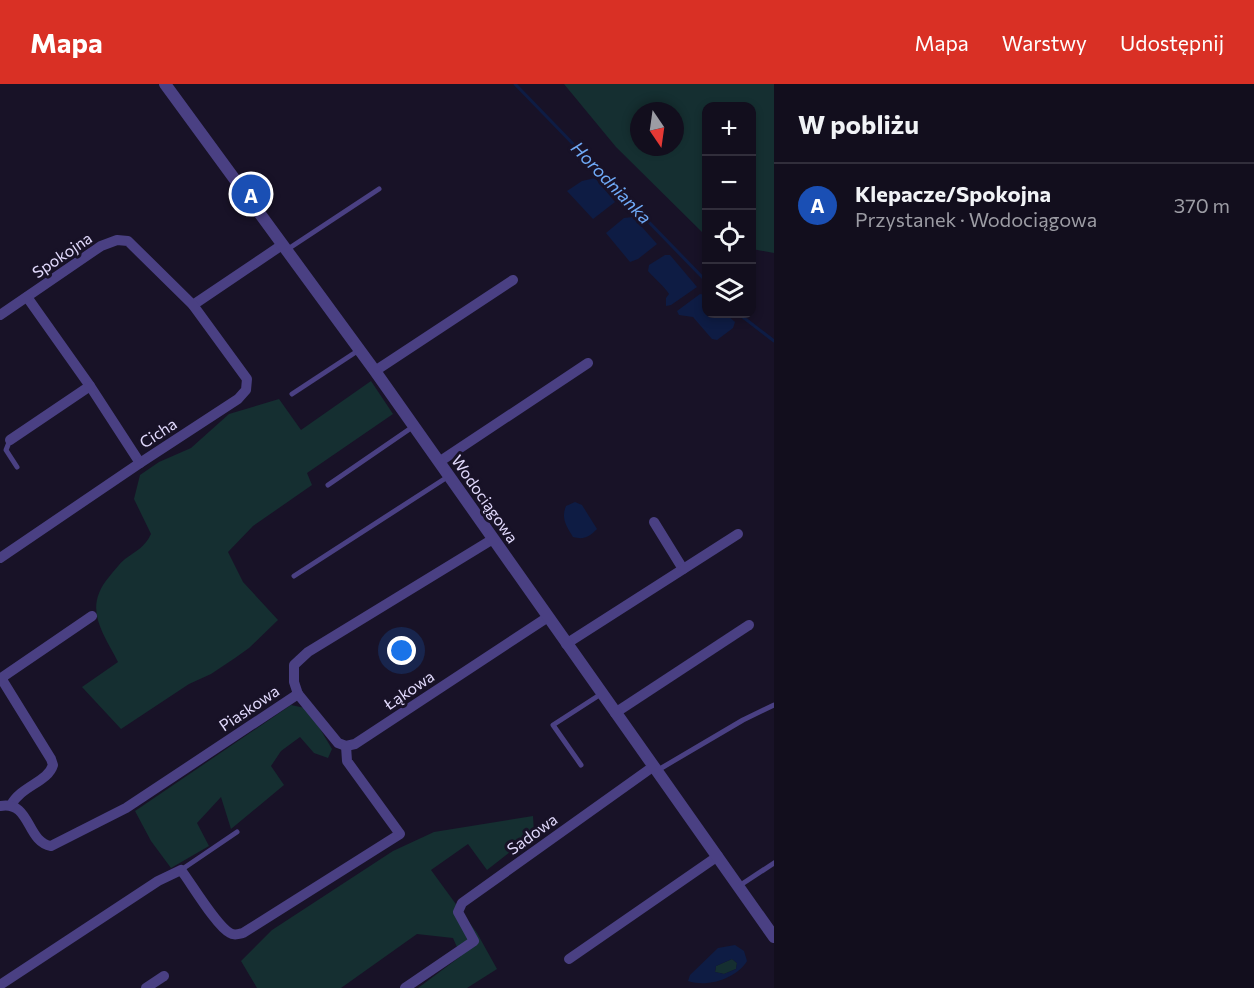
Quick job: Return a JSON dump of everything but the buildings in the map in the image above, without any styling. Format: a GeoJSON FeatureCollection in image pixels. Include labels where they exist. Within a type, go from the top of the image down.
{"type":"FeatureCollection","features":[{"type":"Feature","properties":{"kind":"street","name":"Wodociągowa"},"geometry":{"type":"LineString","coordinates":[[165,84],[375,371],[774,937]]}},
{"type":"Feature","properties":{"kind":"street","name":"Spokojna"},"geometry":{"type":"LineString","coordinates":[[0,315],[101,246],[117,240],[128,241],[193,305]]}},
{"type":"Feature","properties":{"kind":"street"},"geometry":{"type":"LineString","coordinates":[[193,305],[284,248]]}},
{"type":"Feature","properties":{"kind":"street"},"geometry":{"type":"LineString","coordinates":[[375,371],[513,280]]}},
{"type":"Feature","properties":{"kind":"street"},"geometry":{"type":"LineString","coordinates":[[27,297],[90,386],[140,463]]}},
{"type":"Feature","properties":{"kind":"street","name":"Cicha"},"geometry":{"type":"LineString","coordinates":[[0,558],[238,399],[246,390],[247,379],[193,305]]}},
{"type":"Feature","properties":{"kind":"street"},"geometry":{"type":"LineString","coordinates":[[439,462],[588,363]]}},
{"type":"Feature","properties":{"kind":"street"},"geometry":{"type":"LineString","coordinates":[[10,440],[90,386]]}},
{"type":"Feature","properties":{"kind":"street"},"geometry":{"type":"LineString","coordinates":[[654,522],[683,568]]}},
{"type":"Feature","properties":{"kind":"street"},"geometry":{"type":"LineString","coordinates":[[566,644],[738,534]]}},
{"type":"Feature","properties":{"kind":"street","name":"Piaskowa"},"geometry":{"type":"LineString","coordinates":[[6,806],[22,813],[44,845],[51,846],[126,808],[298,694],[294,682],[294,665],[308,652],[493,539]]}},
{"type":"Feature","properties":{"kind":"street"},"geometry":{"type":"LineString","coordinates":[[6,806],[16,796],[48,774],[53,765],[1,677],[92,616]]}},
{"type":"Feature","properties":{"kind":"street","name":"Łąkowa"},"geometry":{"type":"LineString","coordinates":[[346,746],[355,744],[548,617]]}},
{"type":"Feature","properties":{"kind":"street"},"geometry":{"type":"LineString","coordinates":[[615,713],[749,625]]}},
{"type":"Feature","properties":{"kind":"street"},"geometry":{"type":"LineString","coordinates":[[0,985],[158,881],[181,870],[220,925],[228,933],[235,935],[243,933],[400,834],[347,761],[346,746],[339,743],[298,694]]}},
{"type":"Feature","properties":{"kind":"street","name":"Sadowa"},"geometry":{"type":"LineString","coordinates":[[405,988],[474,941],[458,912],[462,903],[656,768]]}},
{"type":"Feature","properties":{"kind":"street"},"geometry":{"type":"LineString","coordinates":[[569,959],[718,856]]}},
{"type":"Feature","properties":{"kind":"street"},"geometry":{"type":"LineString","coordinates":[[146,988],[164,976]]}},
{"type":"Feature","properties":{"kind":"lane"},"geometry":{"type":"LineString","coordinates":[[284,248],[379,189]]}},
{"type":"Feature","properties":{"kind":"lane"},"geometry":{"type":"LineString","coordinates":[[292,394],[359,350]]}},
{"type":"Feature","properties":{"kind":"lane"},"geometry":{"type":"LineString","coordinates":[[328,485],[414,426]]}},
{"type":"Feature","properties":{"kind":"lane"},"geometry":{"type":"LineString","coordinates":[[10,440],[6,450],[17,467]]}},
{"type":"Feature","properties":{"kind":"lane"},"geometry":{"type":"LineString","coordinates":[[294,576],[449,476]]}},
{"type":"Feature","properties":{"kind":"lane"},"geometry":{"type":"LineString","coordinates":[[582,765],[553,725],[601,694]]}},
{"type":"Feature","properties":{"kind":"lane"},"geometry":{"type":"LineString","coordinates":[[656,768],[774,705]]}},
{"type":"Feature","properties":{"kind":"lane"},"geometry":{"type":"LineString","coordinates":[[181,870],[237,832]]}},
{"type":"Feature","properties":{"kind":"lane"},"geometry":{"type":"LineString","coordinates":[[739,886],[774,863]]}},
{"type":"Feature","properties":{"kind":"green space"},"geometry":{"type":"Polygon","coordinates":[[[564,84],[774,84],[774,253],[756,250],[756,102],[702,102],[702,232],[616,147],[564,84]]]}},
{"type":"Feature","properties":{"kind":"green space"},"geometry":{"type":"Polygon","coordinates":[[[371,381],[393,414],[307,473],[312,485],[253,526],[228,552],[243,582],[278,620],[235,658],[211,674],[189,684],[121,729],[82,687],[118,662],[101,630],[96,609],[97,599],[109,577],[125,559],[143,546],[151,534],[134,499],[140,475],[159,462],[191,448],[229,414],[279,399],[301,430],[371,381]]]}},
{"type":"Feature","properties":{"kind":"green space"},"geometry":{"type":"Polygon","coordinates":[[[291,705],[305,708],[316,722],[332,749],[328,758],[314,753],[300,737],[281,751],[271,766],[284,785],[231,829],[221,797],[197,823],[209,846],[171,868],[151,841],[135,811],[291,705]]]}},
{"type":"Feature","properties":{"kind":"green space"},"geometry":{"type":"Polygon","coordinates":[[[533,816],[534,833],[487,870],[468,844],[431,870],[477,933],[497,969],[467,988],[418,988],[461,956],[453,938],[417,934],[341,988],[257,988],[241,961],[272,930],[393,851],[434,832],[533,816]]]}},
{"type":"Feature","properties":{"kind":"green space"},"geometry":{"type":"Polygon","coordinates":[[[732,959],[737,963],[736,969],[724,974],[715,972],[716,966],[732,959]]]}},
{"type":"Feature","properties":{"kind":"water"},"geometry":{"type":"Polygon","coordinates":[[[595,178],[615,202],[593,219],[567,191],[582,181],[595,178]]]}},
{"type":"Feature","properties":{"kind":"water"},"geometry":{"type":"Polygon","coordinates":[[[633,217],[657,244],[638,259],[630,262],[606,233],[624,218],[633,217]]]}},
{"type":"Feature","properties":{"kind":"water"},"geometry":{"type":"Polygon","coordinates":[[[665,255],[670,255],[697,287],[666,306],[666,298],[669,294],[648,271],[649,265],[665,255]]]}},
{"type":"Feature","properties":{"kind":"water"},"geometry":{"type":"Polygon","coordinates":[[[702,294],[702,318],[730,318],[735,322],[733,328],[717,340],[712,339],[693,317],[679,315],[677,311],[702,294]]]}},
{"type":"Feature","properties":{"kind":"water"},"geometry":{"type":"Polygon","coordinates":[[[575,502],[582,505],[597,529],[583,538],[573,537],[565,522],[566,506],[575,502]]]}},
{"type":"Feature","properties":{"kind":"water"},"geometry":{"type":"Polygon","coordinates":[[[735,945],[744,951],[747,961],[736,972],[721,980],[704,983],[688,981],[690,975],[718,948],[735,945]],[[732,959],[716,966],[715,972],[724,974],[736,969],[737,963],[732,959]]]}},
{"type":"Feature","properties":{"kind":"waterway","name":"Horodnianka"},"geometry":{"type":"LineString","coordinates":[[515,84],[702,277]]}},
{"type":"Feature","properties":{"kind":"waterway","name":"Horodnianka"},"geometry":{"type":"LineString","coordinates":[[744,318],[774,341]]}},
{"type":"Feature","properties":{"kind":"place","name":"Klepacze/Spokojna"},"geometry":{"type":"Point","coordinates":[251,194]}}]}
